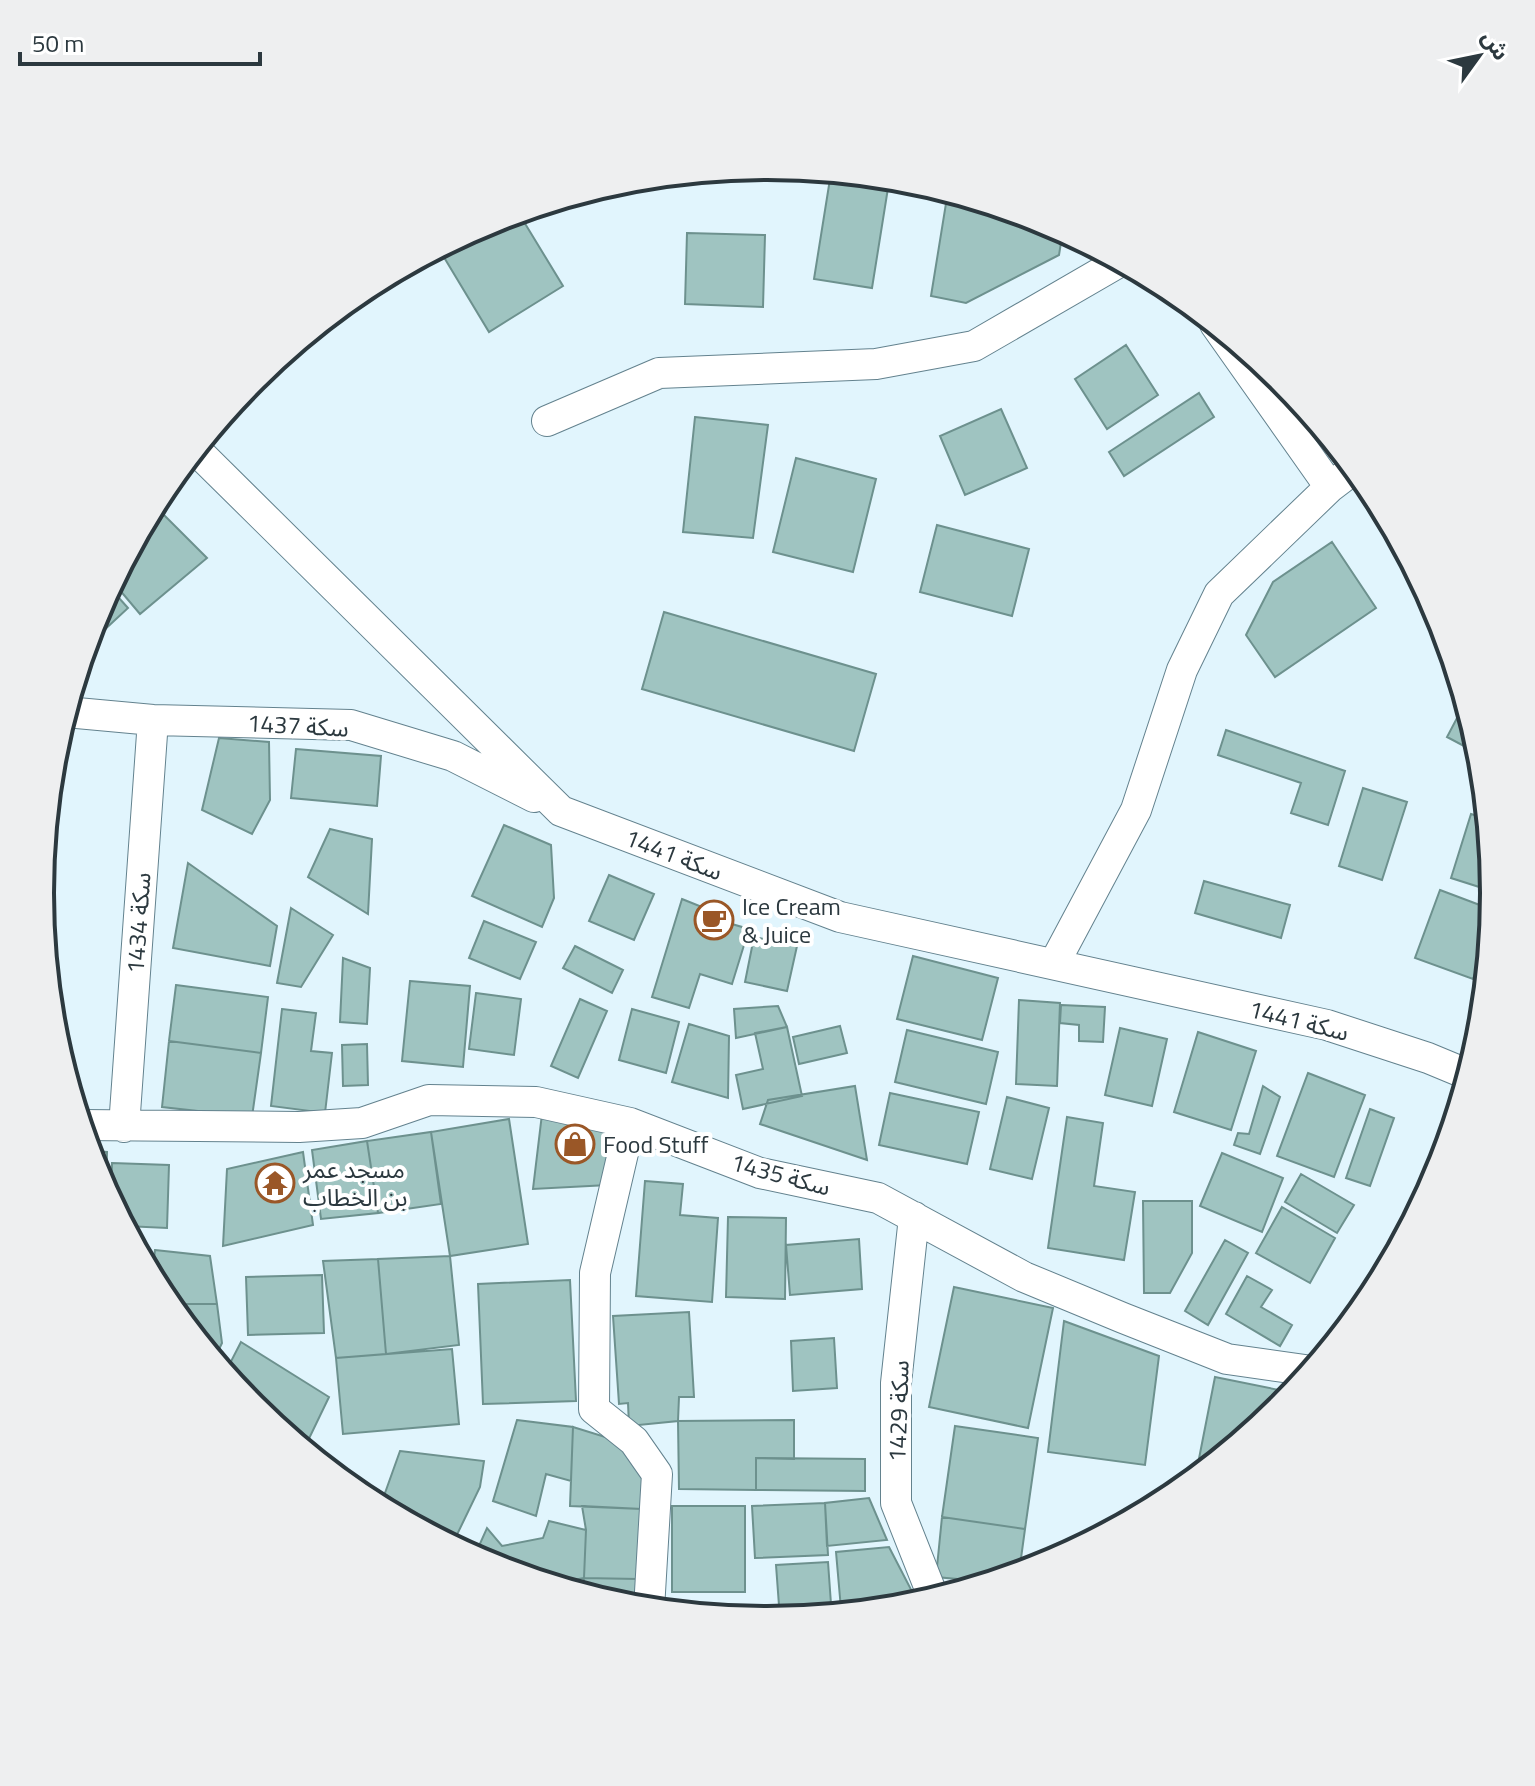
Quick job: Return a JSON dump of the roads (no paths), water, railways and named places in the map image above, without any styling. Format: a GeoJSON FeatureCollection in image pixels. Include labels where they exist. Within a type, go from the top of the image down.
{"type":"FeatureCollection","features":[{"type":"Feature","properties":{"kind":"street"},"geometry":{"type":"LineString","coordinates":[[547,421],[659,373],[876,364],[974,346],[1110,267]]}},
{"type":"Feature","properties":{"kind":"street"},"geometry":{"type":"LineString","coordinates":[[1239,358],[1330,487]]}},
{"type":"Feature","properties":{"kind":"street","name":"سكة 1441"},"geometry":{"type":"LineString","coordinates":[[203,457],[561,811],[840,917],[1055,962],[1327,1025],[1459,1071]]}},
{"type":"Feature","properties":{"kind":"street"},"geometry":{"type":"LineString","coordinates":[[1055,962],[1136,810],[1182,670],[1219,594],[1346,475]]}},
{"type":"Feature","properties":{"kind":"street","name":"سكة 1437"},"geometry":{"type":"LineString","coordinates":[[77,713],[153,720],[351,725],[453,756],[561,811]]}},
{"type":"Feature","properties":{"kind":"street","name":"سكة 1434"},"geometry":{"type":"LineString","coordinates":[[124,1127],[153,720]]}},
{"type":"Feature","properties":{"kind":"street","name":"سكة 1435"},"geometry":{"type":"LineString","coordinates":[[93,1126],[299,1127],[362,1123],[429,1100],[536,1102],[630,1123],[760,1173],[878,1198],[1024,1277],[1227,1359],[1298,1369]]}},
{"type":"Feature","properties":{"kind":"street"},"geometry":{"type":"LineString","coordinates":[[630,1123],[595,1273],[594,1409],[634,1441],[657,1474],[650,1596]]}},
{"type":"Feature","properties":{"kind":"street","name":"سكة 1429"},"geometry":{"type":"LineString","coordinates":[[914,1217],[896,1383],[896,1503],[929,1588]]}},
{"type":"Feature","properties":{"kind":"place","name":"Ice Cream & Juice"},"geometry":{"type":"Point","coordinates":[714,920]}},
{"type":"Feature","properties":{"kind":"place","name":"Food Stuff"},"geometry":{"type":"Point","coordinates":[575,1144]}},
{"type":"Feature","properties":{"kind":"place","name":"مسجد عمر بن الخطاب"},"geometry":{"type":"Point","coordinates":[275,1183]}}]}
